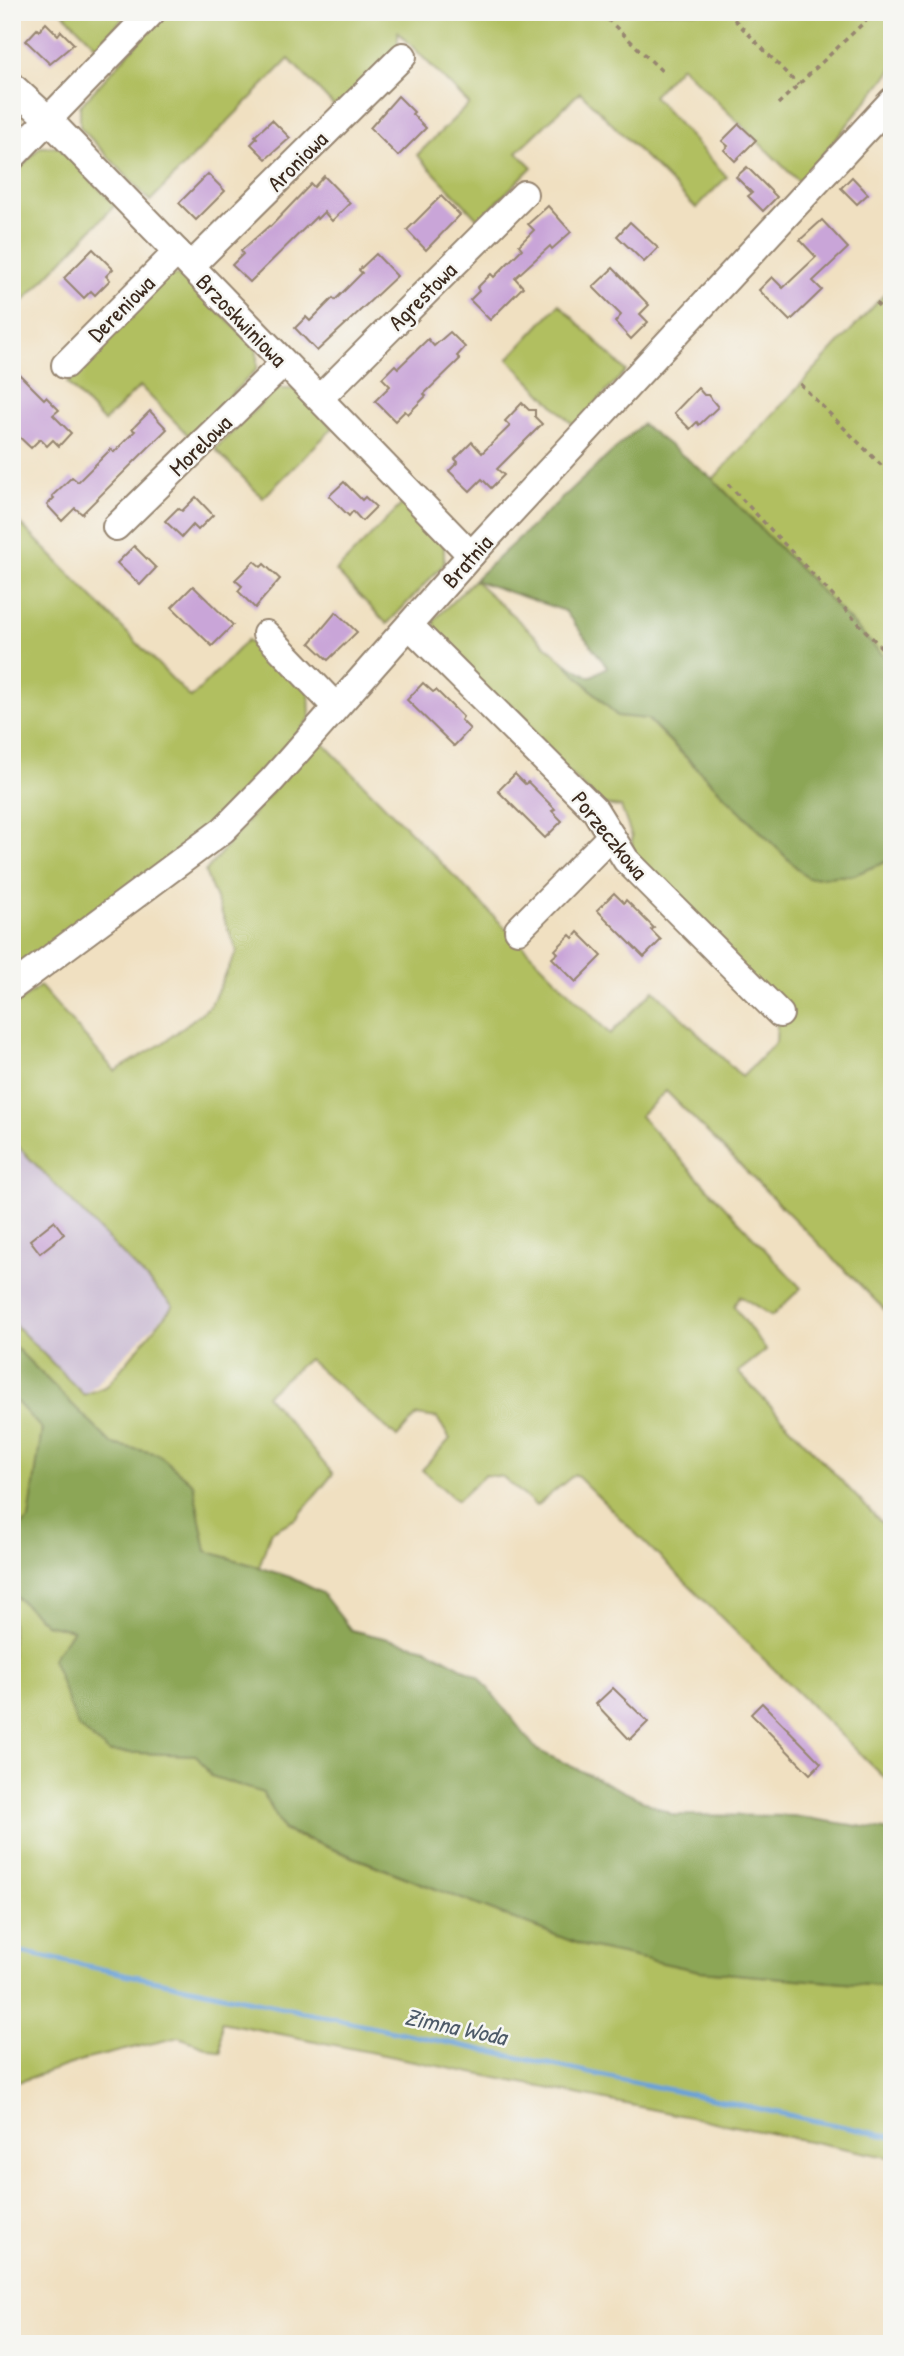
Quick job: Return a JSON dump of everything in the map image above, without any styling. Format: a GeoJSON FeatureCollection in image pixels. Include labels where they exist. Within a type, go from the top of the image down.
{"type":"FeatureCollection","features":[{"type":"Feature","properties":{"kind":"street"},"geometry":{"type":"LineString","coordinates":[[12,157],[152,12]]}},
{"type":"Feature","properties":{"kind":"street","name":"Aroniowa"},"geometry":{"type":"LineString","coordinates":[[184,259],[403,56]]}},
{"type":"Feature","properties":{"kind":"street","name":"Brzoskwiniowa"},"geometry":{"type":"LineString","coordinates":[[12,86],[471,555]]}},
{"type":"Feature","properties":{"kind":"street","name":"Bratnia"},"geometry":{"type":"LineString","coordinates":[[12,987],[223,830],[272,780],[471,555],[892,101]]}},
{"type":"Feature","properties":{"kind":"street","name":"Agrestowa"},"geometry":{"type":"LineString","coordinates":[[320,398],[524,194]]}},
{"type":"Feature","properties":{"kind":"street","name":"Dereniowa"},"geometry":{"type":"LineString","coordinates":[[65,365],[184,259]]}},
{"type":"Feature","properties":{"kind":"street","name":"Morelowa"},"geometry":{"type":"LineString","coordinates":[[116,527],[283,364]]}},
{"type":"Feature","properties":{"kind":"street","name":"Porzeczkowa"},"geometry":{"type":"LineString","coordinates":[[410,626],[595,810],[626,860],[780,1014]]}},
{"type":"Feature","properties":{"kind":"street"},"geometry":{"type":"LineString","coordinates":[[266,634],[336,707]]}},
{"type":"Feature","properties":{"kind":"street"},"geometry":{"type":"LineString","coordinates":[[518,930],[611,836]]}},
{"type":"Feature","properties":{"kind":"path"},"geometry":{"type":"LineString","coordinates":[[600,12],[665,74]]}},
{"type":"Feature","properties":{"kind":"path"},"geometry":{"type":"LineString","coordinates":[[727,12],[799,85]]}},
{"type":"Feature","properties":{"kind":"path"},"geometry":{"type":"LineString","coordinates":[[778,104],[875,12]]}},
{"type":"Feature","properties":{"kind":"path"},"geometry":{"type":"LineString","coordinates":[[883,12],[892,21]]}},
{"type":"Feature","properties":{"kind":"path"},"geometry":{"type":"LineString","coordinates":[[876,303],[892,319]]}},
{"type":"Feature","properties":{"kind":"path"},"geometry":{"type":"LineString","coordinates":[[800,384],[892,476]]}},
{"type":"Feature","properties":{"kind":"path"},"geometry":{"type":"LineString","coordinates":[[728,484],[892,659]]}},
{"type":"Feature","properties":{"kind":"shaded area"},"geometry":{"type":"Polygon","coordinates":[[[12,1140],[173,1306],[84,1396],[12,1322],[12,1140]]]}},
{"type":"Feature","properties":{"kind":"green space"},"geometry":{"type":"Polygon","coordinates":[[[62,12],[129,12],[97,47],[62,12]]]}},
{"type":"Feature","properties":{"kind":"green space"},"geometry":{"type":"Polygon","coordinates":[[[166,12],[892,12],[892,70],[800,183],[681,66],[653,96],[727,177],[696,208],[580,92],[517,152],[532,167],[479,220],[417,155],[469,104],[398,32],[398,49],[337,109],[289,59],[150,201],[80,127],[80,106],[166,12]]]}},
{"type":"Feature","properties":{"kind":"green space"},"geometry":{"type":"Polygon","coordinates":[[[12,98],[21,107],[21,127],[12,137],[12,98]]]}},
{"type":"Feature","properties":{"kind":"green space"},"geometry":{"type":"Polygon","coordinates":[[[40,147],[59,147],[115,205],[15,310],[12,307],[12,177],[40,147]]]}},
{"type":"Feature","properties":{"kind":"green space"},"geometry":{"type":"Polygon","coordinates":[[[166,275],[185,276],[257,350],[257,369],[189,436],[140,386],[104,422],[67,383],[87,367],[87,354],[166,275]]]}},
{"type":"Feature","properties":{"kind":"green space"},"geometry":{"type":"Polygon","coordinates":[[[892,286],[892,665],[713,479],[892,286]]]}},
{"type":"Feature","properties":{"kind":"green space"},"geometry":{"type":"Polygon","coordinates":[[[559,304],[626,371],[574,426],[508,359],[559,304]]]}},
{"type":"Feature","properties":{"kind":"green space"},"geometry":{"type":"Polygon","coordinates":[[[276,389],[295,389],[333,428],[263,498],[215,449],[276,389]]]}},
{"type":"Feature","properties":{"kind":"green space"},"geometry":{"type":"Polygon","coordinates":[[[642,424],[713,479],[892,665],[892,859],[854,875],[807,878],[648,719],[617,716],[563,661],[590,677],[607,667],[565,611],[474,580],[642,424]]]}},
{"type":"Feature","properties":{"kind":"green space"},"geometry":{"type":"Polygon","coordinates":[[[404,502],[444,542],[444,564],[387,624],[336,571],[404,502]]]}},
{"type":"Feature","properties":{"kind":"green space"},"geometry":{"type":"Polygon","coordinates":[[[12,515],[191,698],[247,640],[268,659],[280,657],[309,687],[310,718],[273,765],[211,827],[12,976],[12,515]]]}},
{"type":"Feature","properties":{"kind":"green space"},"geometry":{"type":"Polygon","coordinates":[[[474,580],[563,661],[617,716],[647,719],[807,878],[854,875],[892,859],[892,1317],[666,1091],[640,1116],[801,1288],[772,1316],[740,1296],[734,1306],[766,1350],[738,1372],[892,1534],[892,1785],[575,1474],[536,1506],[503,1477],[485,1475],[457,1501],[422,1470],[450,1439],[437,1418],[417,1415],[397,1437],[308,1359],[266,1395],[333,1474],[297,1518],[271,1532],[259,1567],[206,1551],[193,1484],[158,1454],[112,1444],[12,1344],[12,1322],[84,1395],[107,1386],[173,1306],[12,1140],[12,1008],[40,986],[115,1071],[163,1043],[210,1006],[237,951],[205,872],[317,737],[610,1034],[654,990],[742,1077],[776,1042],[777,1023],[632,856],[632,837],[621,807],[602,805],[437,641],[434,620],[474,580]]]}},
{"type":"Feature","properties":{"kind":"green space"},"geometry":{"type":"Polygon","coordinates":[[[12,1344],[112,1444],[158,1454],[193,1484],[206,1551],[290,1577],[322,1593],[351,1630],[426,1648],[479,1677],[537,1750],[673,1815],[793,1816],[892,1831],[892,1987],[700,1971],[584,1946],[284,1830],[263,1793],[211,1776],[196,1755],[109,1752],[78,1727],[52,1659],[73,1630],[46,1624],[12,1593],[12,1532],[29,1520],[42,1429],[14,1399],[12,1344]]]}},
{"type":"Feature","properties":{"kind":"green space"},"geometry":{"type":"Polygon","coordinates":[[[12,1394],[42,1429],[29,1520],[12,1532],[12,1394]]]}},
{"type":"Feature","properties":{"kind":"green space"},"geometry":{"type":"Polygon","coordinates":[[[12,1593],[46,1624],[73,1630],[109,1752],[196,1755],[211,1776],[263,1793],[284,1831],[584,1946],[700,1971],[892,1987],[892,2158],[221,2022],[221,2053],[179,2037],[83,2060],[12,2084],[12,1593]]]}},
{"type":"Feature","properties":{"kind":"building"},"geometry":{"type":"Polygon","coordinates":[[[46,23],[58,35],[61,31],[74,44],[50,64],[26,41],[46,23]]]}},
{"type":"Feature","properties":{"kind":"building"},"geometry":{"type":"Polygon","coordinates":[[[398,96],[426,128],[398,156],[370,128],[398,96]]]}},
{"type":"Feature","properties":{"kind":"building"},"geometry":{"type":"Polygon","coordinates":[[[272,120],[290,138],[266,159],[251,144],[257,138],[255,136],[272,120]]]}},
{"type":"Feature","properties":{"kind":"building"},"geometry":{"type":"Polygon","coordinates":[[[739,124],[756,140],[735,161],[724,150],[728,146],[722,141],[739,124]]]}},
{"type":"Feature","properties":{"kind":"building"},"geometry":{"type":"Polygon","coordinates":[[[747,167],[777,197],[763,211],[748,196],[752,193],[736,177],[747,167]]]}},
{"type":"Feature","properties":{"kind":"building"},"geometry":{"type":"Polygon","coordinates":[[[208,174],[225,191],[196,220],[179,203],[208,174]]]}},
{"type":"Feature","properties":{"kind":"building"},"geometry":{"type":"Polygon","coordinates":[[[324,176],[350,203],[332,221],[324,212],[317,219],[316,217],[250,282],[232,265],[243,254],[241,251],[270,227],[311,184],[314,187],[324,176]]]}},
{"type":"Feature","properties":{"kind":"building"},"geometry":{"type":"Polygon","coordinates":[[[852,177],[868,194],[857,204],[841,188],[852,177]]]}},
{"type":"Feature","properties":{"kind":"building"},"geometry":{"type":"Polygon","coordinates":[[[441,196],[460,215],[426,250],[407,230],[441,196]]]}},
{"type":"Feature","properties":{"kind":"building"},"geometry":{"type":"Polygon","coordinates":[[[548,206],[571,232],[552,249],[550,246],[515,278],[523,287],[490,320],[470,300],[491,274],[494,277],[522,249],[519,245],[534,230],[528,224],[548,206]]]}},
{"type":"Feature","properties":{"kind":"building"},"geometry":{"type":"Polygon","coordinates":[[[822,220],[848,248],[813,281],[822,290],[790,321],[759,290],[772,277],[783,288],[816,257],[800,240],[822,220]]]}},
{"type":"Feature","properties":{"kind":"building"},"geometry":{"type":"Polygon","coordinates":[[[630,222],[658,248],[644,262],[617,236],[630,222]]]}},
{"type":"Feature","properties":{"kind":"building"},"geometry":{"type":"Polygon","coordinates":[[[93,249],[113,269],[106,276],[110,280],[95,295],[91,291],[84,298],[64,278],[93,249]]]}},
{"type":"Feature","properties":{"kind":"building"},"geometry":{"type":"Polygon","coordinates":[[[376,254],[397,276],[317,351],[295,328],[306,317],[310,321],[333,298],[335,300],[362,273],[359,270],[376,254]]]}},
{"type":"Feature","properties":{"kind":"building"},"geometry":{"type":"Polygon","coordinates":[[[613,268],[649,305],[640,314],[648,322],[631,339],[615,322],[621,315],[593,287],[613,268]]]}},
{"type":"Feature","properties":{"kind":"building"},"geometry":{"type":"Polygon","coordinates":[[[450,332],[465,347],[457,356],[460,359],[424,394],[426,396],[408,414],[405,411],[395,421],[375,401],[390,386],[382,378],[395,365],[398,368],[428,339],[434,346],[450,332]]]}},
{"type":"Feature","properties":{"kind":"building"},"geometry":{"type":"Polygon","coordinates":[[[12,367],[59,410],[53,415],[71,433],[59,446],[53,440],[47,446],[40,439],[31,448],[12,430],[12,367]]]}},
{"type":"Feature","properties":{"kind":"building"},"geometry":{"type":"Polygon","coordinates":[[[698,388],[718,407],[699,425],[697,422],[690,429],[674,413],[698,388]]]}},
{"type":"Feature","properties":{"kind":"building"},"geometry":{"type":"Polygon","coordinates":[[[522,403],[529,410],[535,410],[535,417],[542,424],[497,469],[504,475],[491,488],[482,479],[470,491],[449,471],[458,462],[455,459],[472,442],[482,453],[510,426],[505,421],[522,403]]]}},
{"type":"Feature","properties":{"kind":"building"},"geometry":{"type":"Polygon","coordinates":[[[150,411],[167,429],[82,514],[75,508],[62,521],[47,505],[54,498],[52,496],[72,477],[78,482],[111,449],[114,452],[150,411]]]}},
{"type":"Feature","properties":{"kind":"building"},"geometry":{"type":"Polygon","coordinates":[[[344,482],[362,500],[365,497],[376,507],[362,521],[353,511],[349,516],[329,496],[344,482]]]}},
{"type":"Feature","properties":{"kind":"building"},"geometry":{"type":"Polygon","coordinates":[[[196,497],[213,515],[198,530],[193,525],[182,537],[165,521],[178,508],[182,511],[196,497]]]}},
{"type":"Feature","properties":{"kind":"building"},"geometry":{"type":"Polygon","coordinates":[[[134,546],[156,568],[140,585],[117,563],[134,546]]]}},
{"type":"Feature","properties":{"kind":"building"},"geometry":{"type":"Polygon","coordinates":[[[254,561],[261,567],[264,564],[280,579],[255,608],[238,591],[242,586],[235,580],[254,561]]]}},
{"type":"Feature","properties":{"kind":"building"},"geometry":{"type":"Polygon","coordinates":[[[193,586],[233,625],[212,646],[172,607],[193,586]]]}},
{"type":"Feature","properties":{"kind":"building"},"geometry":{"type":"Polygon","coordinates":[[[336,612],[357,632],[328,660],[310,643],[336,612]]]}},
{"type":"Feature","properties":{"kind":"building"},"geometry":{"type":"Polygon","coordinates":[[[423,683],[433,692],[436,690],[463,717],[461,720],[470,729],[454,746],[407,700],[423,683]]]}},
{"type":"Feature","properties":{"kind":"building"},"geometry":{"type":"Polygon","coordinates":[[[515,774],[525,784],[528,782],[555,809],[552,811],[562,821],[545,838],[498,791],[515,774]]]}},
{"type":"Feature","properties":{"kind":"building"},"geometry":{"type":"Polygon","coordinates":[[[614,893],[624,903],[626,900],[654,928],[651,930],[661,940],[644,957],[597,910],[614,893]]]}},
{"type":"Feature","properties":{"kind":"building"},"geometry":{"type":"Polygon","coordinates":[[[578,932],[602,956],[576,982],[552,958],[558,953],[555,950],[570,935],[573,938],[578,932]]]}},
{"type":"Feature","properties":{"kind":"building"},"geometry":{"type":"Polygon","coordinates":[[[54,1221],[64,1234],[40,1253],[30,1240],[54,1221]]]}},
{"type":"Feature","properties":{"kind":"building"},"geometry":{"type":"Polygon","coordinates":[[[613,1688],[648,1722],[630,1740],[596,1704],[613,1688]]]}},
{"type":"Feature","properties":{"kind":"building"},"geometry":{"type":"Polygon","coordinates":[[[762,1703],[821,1763],[810,1774],[751,1714],[762,1703]]]}},
{"type":"Feature","properties":{"kind":"waterway","name":"Zimna Woda"},"geometry":{"type":"LineString","coordinates":[[12,1950],[892,2137]]}}]}
